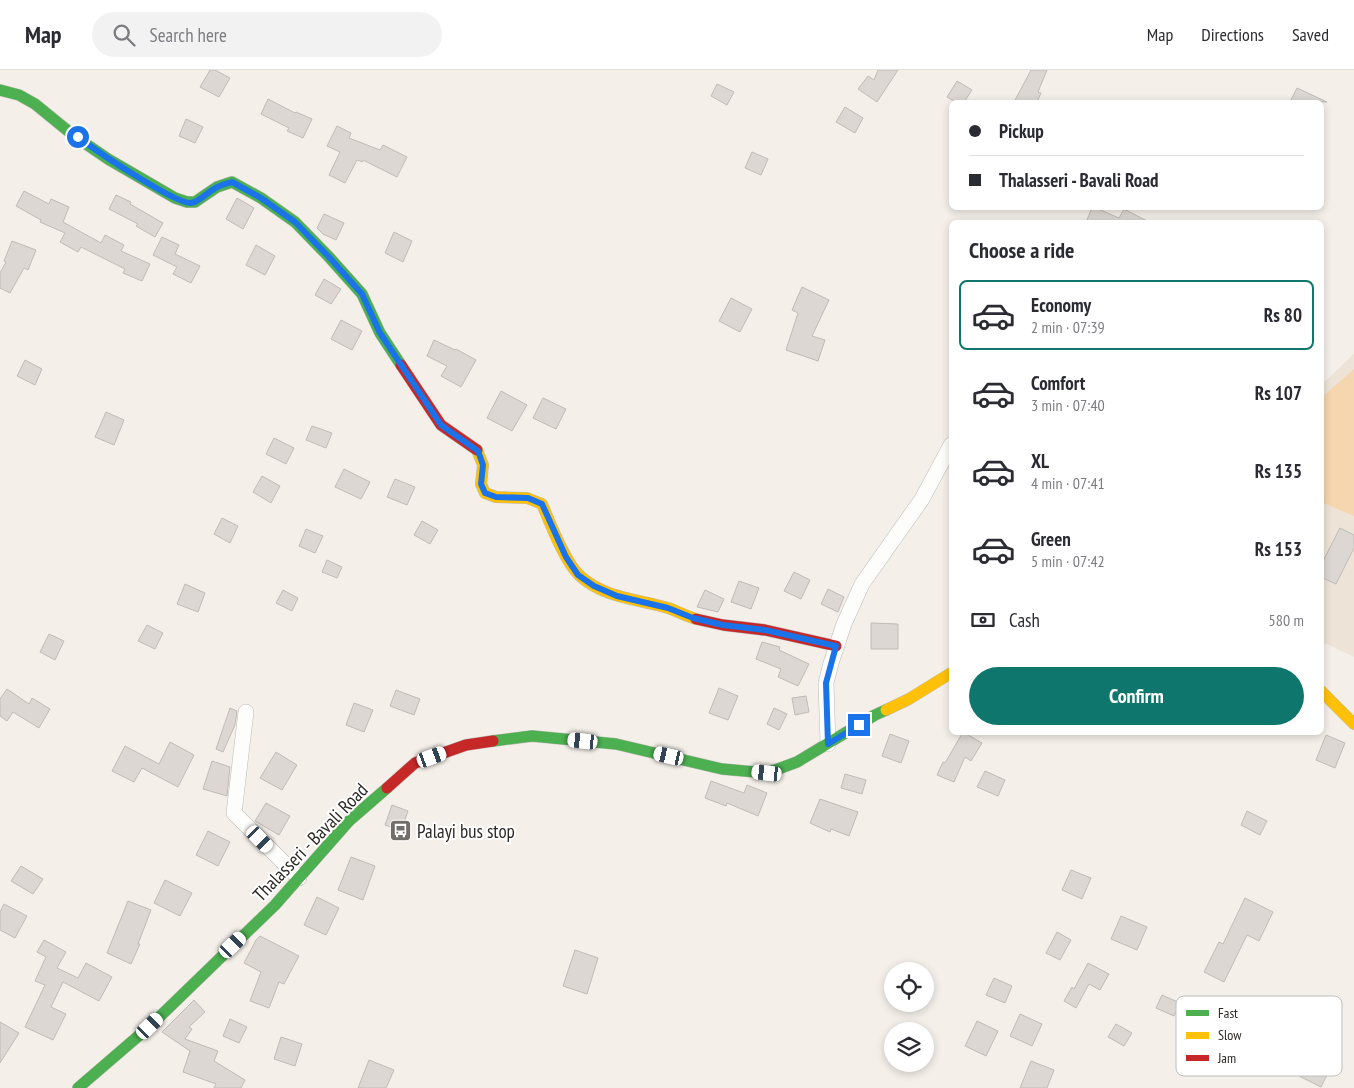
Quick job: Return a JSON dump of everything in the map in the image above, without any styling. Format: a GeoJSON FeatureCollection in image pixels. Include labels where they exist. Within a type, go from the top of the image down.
{"type":"FeatureCollection","features":[{"type":"Feature","properties":{"kind":"street"},"geometry":{"type":"LineString","coordinates":[[0,90],[22,96],[42,107],[67,129],[101,154],[186,203],[194,202],[212,190],[232,182],[261,198],[295,222],[362,294],[380,333],[441,425],[478,451],[483,465],[481,484],[485,493],[496,497],[528,498],[542,504],[566,557],[578,575],[594,586],[617,596],[668,608],[701,620],[723,625],[765,630],[836,646]]}},
{"type":"Feature","properties":{"kind":"street"},"geometry":{"type":"LineString","coordinates":[[828,744],[826,683],[844,624],[862,584],[922,499],[949,449]]}},
{"type":"Feature","properties":{"kind":"street","name":"Thalasseri - Bavali Road"},"geometry":{"type":"LineString","coordinates":[[78,1088],[150,1026],[275,905],[349,821],[415,763],[466,745],[532,736],[616,744],[722,769],[767,773],[797,762],[875,715],[909,699],[949,673]]}},
{"type":"Feature","properties":{"kind":"street"},"geometry":{"type":"LineString","coordinates":[[1324,694],[1354,724]]}},
{"type":"Feature","properties":{"kind":"street"},"geometry":{"type":"LineString","coordinates":[[246,712],[234,813],[299,878]]}},
{"type":"Feature","properties":{"kind":"shaded area"},"geometry":{"type":"Polygon","coordinates":[[[1354,354],[1354,657],[1324,642],[1324,382],[1354,354]]]}},
{"type":"Feature","properties":{"kind":"shaded area"},"geometry":{"type":"Polygon","coordinates":[[[1354,369],[1354,516],[1324,503],[1324,395],[1354,369]]]}},
{"type":"Feature","properties":{"kind":"building"},"geometry":{"type":"Polygon","coordinates":[[[210,70],[215,70],[230,78],[219,97],[200,87],[210,70]]]}},
{"type":"Feature","properties":{"kind":"building"},"geometry":{"type":"Polygon","coordinates":[[[878,70],[898,70],[877,102],[858,89],[868,76],[874,80],[878,70]]]}},
{"type":"Feature","properties":{"kind":"building"},"geometry":{"type":"Polygon","coordinates":[[[1031,70],[1047,70],[1038,92],[1041,93],[1038,100],[1015,100],[1031,70]]]}},
{"type":"Feature","properties":{"kind":"building"},"geometry":{"type":"Polygon","coordinates":[[[957,81],[972,90],[965,100],[952,100],[947,97],[957,81]]]}},
{"type":"Feature","properties":{"kind":"building"},"geometry":{"type":"Polygon","coordinates":[[[717,84],[734,92],[727,105],[711,96],[717,84]]]}},
{"type":"Feature","properties":{"kind":"building"},"geometry":{"type":"Polygon","coordinates":[[[1297,88],[1323,100],[1291,100],[1297,88]]]}},
{"type":"Feature","properties":{"kind":"building"},"geometry":{"type":"Polygon","coordinates":[[[268,99],[295,113],[312,119],[303,138],[287,131],[289,128],[261,114],[268,99]]]}},
{"type":"Feature","properties":{"kind":"building"},"geometry":{"type":"Polygon","coordinates":[[[845,107],[863,118],[855,133],[836,122],[845,107]]]}},
{"type":"Feature","properties":{"kind":"building"},"geometry":{"type":"Polygon","coordinates":[[[186,119],[203,127],[195,143],[179,136],[186,119]]]}},
{"type":"Feature","properties":{"kind":"building"},"geometry":{"type":"Polygon","coordinates":[[[337,126],[351,133],[349,138],[380,150],[383,145],[407,157],[397,177],[363,160],[362,162],[357,160],[345,183],[329,175],[340,152],[327,146],[337,126]]]}},
{"type":"Feature","properties":{"kind":"building"},"geometry":{"type":"Polygon","coordinates":[[[752,152],[768,159],[761,175],[745,168],[752,152]]]}},
{"type":"Feature","properties":{"kind":"building"},"geometry":{"type":"Polygon","coordinates":[[[24,191],[49,204],[51,199],[69,207],[63,222],[101,243],[105,235],[124,245],[121,251],[150,264],[142,281],[123,273],[125,269],[81,247],[78,252],[60,242],[65,233],[40,222],[41,220],[16,206],[24,191]]]}},
{"type":"Feature","properties":{"kind":"building"},"geometry":{"type":"Polygon","coordinates":[[[116,195],[131,202],[130,204],[163,223],[155,237],[136,226],[138,224],[109,209],[116,195]]]}},
{"type":"Feature","properties":{"kind":"building"},"geometry":{"type":"Polygon","coordinates":[[[237,198],[254,208],[243,229],[226,219],[237,198]]]}},
{"type":"Feature","properties":{"kind":"building"},"geometry":{"type":"Polygon","coordinates":[[[1091,210],[1101,210],[1119,218],[1123,210],[1126,210],[1145,220],[1087,220],[1091,210]]]}},
{"type":"Feature","properties":{"kind":"building"},"geometry":{"type":"Polygon","coordinates":[[[324,214],[344,223],[336,240],[323,234],[317,228],[324,214]]]}},
{"type":"Feature","properties":{"kind":"building"},"geometry":{"type":"Polygon","coordinates":[[[394,232],[412,241],[403,262],[385,253],[394,232]]]}},
{"type":"Feature","properties":{"kind":"building"},"geometry":{"type":"Polygon","coordinates":[[[162,237],[179,245],[175,254],[200,266],[191,283],[173,274],[177,267],[153,255],[162,237]]]}},
{"type":"Feature","properties":{"kind":"building"},"geometry":{"type":"Polygon","coordinates":[[[12,241],[36,250],[28,270],[24,268],[10,293],[0,288],[0,273],[6,262],[4,261],[12,241]]]}},
{"type":"Feature","properties":{"kind":"building"},"geometry":{"type":"Polygon","coordinates":[[[256,245],[275,256],[265,275],[246,265],[256,245]]]}},
{"type":"Feature","properties":{"kind":"building"},"geometry":{"type":"Polygon","coordinates":[[[324,279],[341,289],[331,304],[315,295],[324,279]]]}},
{"type":"Feature","properties":{"kind":"building"},"geometry":{"type":"Polygon","coordinates":[[[802,287],[829,300],[812,336],[825,340],[818,361],[786,350],[798,313],[792,310],[802,287]]]}},
{"type":"Feature","properties":{"kind":"building"},"geometry":{"type":"Polygon","coordinates":[[[731,298],[752,309],[740,332],[719,321],[731,298]]]}},
{"type":"Feature","properties":{"kind":"building"},"geometry":{"type":"Polygon","coordinates":[[[341,320],[362,331],[352,350],[331,339],[341,320]]]}},
{"type":"Feature","properties":{"kind":"building"},"geometry":{"type":"Polygon","coordinates":[[[434,340],[476,360],[461,387],[441,376],[447,366],[427,356],[434,340]]]}},
{"type":"Feature","properties":{"kind":"building"},"geometry":{"type":"Polygon","coordinates":[[[25,360],[42,369],[35,385],[17,376],[25,360]]]}},
{"type":"Feature","properties":{"kind":"building"},"geometry":{"type":"Polygon","coordinates":[[[501,391],[527,405],[512,431],[487,418],[501,391]]]}},
{"type":"Feature","properties":{"kind":"building"},"geometry":{"type":"Polygon","coordinates":[[[543,398],[566,409],[556,429],[533,418],[543,398]]]}},
{"type":"Feature","properties":{"kind":"building"},"geometry":{"type":"Polygon","coordinates":[[[106,412],[124,420],[114,445],[95,437],[106,412]]]}},
{"type":"Feature","properties":{"kind":"building"},"geometry":{"type":"Polygon","coordinates":[[[312,426],[332,433],[326,448],[306,440],[312,426]]]}},
{"type":"Feature","properties":{"kind":"building"},"geometry":{"type":"Polygon","coordinates":[[[274,438],[294,448],[286,464],[266,454],[274,438]]]}},
{"type":"Feature","properties":{"kind":"building"},"geometry":{"type":"Polygon","coordinates":[[[344,469],[370,482],[361,499],[335,487],[344,469]]]}},
{"type":"Feature","properties":{"kind":"building"},"geometry":{"type":"Polygon","coordinates":[[[262,476],[280,486],[271,503],[253,492],[262,476]]]}},
{"type":"Feature","properties":{"kind":"building"},"geometry":{"type":"Polygon","coordinates":[[[395,479],[415,487],[407,505],[387,497],[395,479]]]}},
{"type":"Feature","properties":{"kind":"building"},"geometry":{"type":"Polygon","coordinates":[[[222,518],[238,526],[230,543],[214,534],[222,518]]]}},
{"type":"Feature","properties":{"kind":"building"},"geometry":{"type":"Polygon","coordinates":[[[422,521],[438,530],[430,544],[414,535],[422,521]]]}},
{"type":"Feature","properties":{"kind":"building"},"geometry":{"type":"Polygon","coordinates":[[[1340,528],[1354,535],[1354,548],[1336,584],[1324,578],[1324,559],[1340,528]]]}},
{"type":"Feature","properties":{"kind":"building"},"geometry":{"type":"Polygon","coordinates":[[[306,529],[323,536],[315,553],[299,546],[306,529]]]}},
{"type":"Feature","properties":{"kind":"building"},"geometry":{"type":"Polygon","coordinates":[[[327,560],[342,567],[337,578],[322,572],[327,560]]]}},
{"type":"Feature","properties":{"kind":"building"},"geometry":{"type":"Polygon","coordinates":[[[794,572],[810,580],[801,599],[784,591],[794,572]]]}},
{"type":"Feature","properties":{"kind":"building"},"geometry":{"type":"Polygon","coordinates":[[[739,581],[759,588],[751,609],[731,602],[739,581]]]}},
{"type":"Feature","properties":{"kind":"building"},"geometry":{"type":"Polygon","coordinates":[[[185,584],[205,593],[198,612],[177,604],[185,584]]]}},
{"type":"Feature","properties":{"kind":"building"},"geometry":{"type":"Polygon","coordinates":[[[828,589],[844,597],[838,612],[821,604],[828,589]]]}},
{"type":"Feature","properties":{"kind":"building"},"geometry":{"type":"Polygon","coordinates":[[[283,590],[298,598],[292,611],[276,603],[283,590]]]}},
{"type":"Feature","properties":{"kind":"building"},"geometry":{"type":"Polygon","coordinates":[[[705,590],[724,599],[718,612],[697,607],[705,590]]]}},
{"type":"Feature","properties":{"kind":"building"},"geometry":{"type":"Polygon","coordinates":[[[871,623],[898,624],[898,649],[871,649],[871,623]]]}},
{"type":"Feature","properties":{"kind":"building"},"geometry":{"type":"Polygon","coordinates":[[[147,625],[163,633],[155,649],[138,641],[147,625]]]}},
{"type":"Feature","properties":{"kind":"building"},"geometry":{"type":"Polygon","coordinates":[[[49,634],[64,641],[55,660],[40,652],[49,634]]]}},
{"type":"Feature","properties":{"kind":"building"},"geometry":{"type":"Polygon","coordinates":[[[762,642],[780,647],[779,650],[809,664],[798,686],[778,677],[781,669],[756,659],[762,642]]]}},
{"type":"Feature","properties":{"kind":"building"},"geometry":{"type":"Polygon","coordinates":[[[719,688],[738,696],[728,720],[709,713],[719,688]]]}},
{"type":"Feature","properties":{"kind":"building"},"geometry":{"type":"Polygon","coordinates":[[[7,689],[29,704],[32,698],[50,709],[39,728],[13,712],[7,721],[0,716],[0,699],[7,689]]]}},
{"type":"Feature","properties":{"kind":"building"},"geometry":{"type":"Polygon","coordinates":[[[396,690],[420,699],[414,715],[390,706],[396,690]]]}},
{"type":"Feature","properties":{"kind":"building"},"geometry":{"type":"Polygon","coordinates":[[[806,696],[809,712],[795,715],[792,698],[806,696]]]}},
{"type":"Feature","properties":{"kind":"building"},"geometry":{"type":"Polygon","coordinates":[[[354,703],[373,710],[364,732],[346,725],[354,703]]]}},
{"type":"Feature","properties":{"kind":"building"},"geometry":{"type":"Polygon","coordinates":[[[230,708],[237,711],[235,725],[223,752],[216,749],[230,708]]]}},
{"type":"Feature","properties":{"kind":"building"},"geometry":{"type":"Polygon","coordinates":[[[774,708],[787,714],[779,730],[767,724],[774,708]]]}},
{"type":"Feature","properties":{"kind":"building"},"geometry":{"type":"Polygon","coordinates":[[[890,734],[909,741],[901,763],[882,756],[890,734]]]}},
{"type":"Feature","properties":{"kind":"building"},"geometry":{"type":"Polygon","coordinates":[[[961,735],[968,735],[982,743],[971,761],[965,757],[954,782],[937,775],[943,762],[945,763],[961,735]]]}},
{"type":"Feature","properties":{"kind":"building"},"geometry":{"type":"Polygon","coordinates":[[[1326,735],[1345,743],[1335,768],[1316,760],[1326,735]]]}},
{"type":"Feature","properties":{"kind":"building"},"geometry":{"type":"Polygon","coordinates":[[[170,742],[194,755],[178,787],[142,768],[134,782],[112,771],[125,746],[159,764],[170,742]]]}},
{"type":"Feature","properties":{"kind":"building"},"geometry":{"type":"Polygon","coordinates":[[[276,752],[297,765],[282,790],[260,778],[276,752]]]}},
{"type":"Feature","properties":{"kind":"building"},"geometry":{"type":"Polygon","coordinates":[[[212,761],[230,767],[227,796],[203,789],[212,761]]]}},
{"type":"Feature","properties":{"kind":"building"},"geometry":{"type":"Polygon","coordinates":[[[985,771],[1005,780],[998,796],[977,787],[985,771]]]}},
{"type":"Feature","properties":{"kind":"building"},"geometry":{"type":"Polygon","coordinates":[[[845,774],[866,780],[862,794],[841,788],[845,774]]]}},
{"type":"Feature","properties":{"kind":"building"},"geometry":{"type":"Polygon","coordinates":[[[711,781],[744,793],[747,785],[767,793],[758,816],[727,803],[726,806],[705,798],[711,781]]]}},
{"type":"Feature","properties":{"kind":"building"},"geometry":{"type":"Polygon","coordinates":[[[820,799],[858,812],[849,836],[831,829],[830,832],[810,823],[820,799]]]}},
{"type":"Feature","properties":{"kind":"building"},"geometry":{"type":"Polygon","coordinates":[[[266,803],[290,816],[279,835],[255,821],[266,803]]]}},
{"type":"Feature","properties":{"kind":"building"},"geometry":{"type":"Polygon","coordinates":[[[392,805],[408,811],[401,831],[385,825],[392,805]]]}},
{"type":"Feature","properties":{"kind":"building"},"geometry":{"type":"Polygon","coordinates":[[[1247,811],[1267,821],[1260,835],[1241,825],[1247,811]]]}},
{"type":"Feature","properties":{"kind":"building"},"geometry":{"type":"Polygon","coordinates":[[[208,831],[230,842],[218,866],[196,855],[208,831]]]}},
{"type":"Feature","properties":{"kind":"building"},"geometry":{"type":"Polygon","coordinates":[[[351,857],[375,866],[363,900],[338,890],[351,857]]]}},
{"type":"Feature","properties":{"kind":"building"},"geometry":{"type":"Polygon","coordinates":[[[21,866],[43,879],[33,894],[11,881],[21,866]]]}},
{"type":"Feature","properties":{"kind":"building"},"geometry":{"type":"Polygon","coordinates":[[[1071,870],[1091,878],[1082,899],[1062,890],[1071,870]]]}},
{"type":"Feature","properties":{"kind":"building"},"geometry":{"type":"Polygon","coordinates":[[[165,880],[192,893],[180,916],[154,903],[165,880]]]}},
{"type":"Feature","properties":{"kind":"building"},"geometry":{"type":"Polygon","coordinates":[[[317,897],[339,908],[326,935],[304,925],[317,897]]]}},
{"type":"Feature","properties":{"kind":"building"},"geometry":{"type":"Polygon","coordinates":[[[1245,898],[1273,912],[1259,941],[1247,935],[1224,982],[1204,972],[1219,942],[1223,944],[1245,898]]]}},
{"type":"Feature","properties":{"kind":"building"},"geometry":{"type":"Polygon","coordinates":[[[128,901],[151,910],[131,964],[107,953],[128,901]]]}},
{"type":"Feature","properties":{"kind":"building"},"geometry":{"type":"Polygon","coordinates":[[[4,904],[27,916],[15,938],[0,930],[0,912],[4,904]]]}},
{"type":"Feature","properties":{"kind":"building"},"geometry":{"type":"Polygon","coordinates":[[[1121,916],[1147,927],[1137,950],[1111,939],[1121,916]]]}},
{"type":"Feature","properties":{"kind":"building"},"geometry":{"type":"Polygon","coordinates":[[[1057,932],[1071,940],[1060,960],[1046,953],[1057,932]]]}},
{"type":"Feature","properties":{"kind":"building"},"geometry":{"type":"Polygon","coordinates":[[[260,936],[299,956],[284,984],[279,982],[269,1008],[250,1001],[261,972],[244,963],[260,936]]]}},
{"type":"Feature","properties":{"kind":"building"},"geometry":{"type":"Polygon","coordinates":[[[44,940],[66,952],[57,968],[78,978],[86,963],[112,977],[99,1001],[63,982],[51,1007],[66,1014],[53,1040],[25,1027],[45,985],[35,981],[46,957],[37,952],[44,940]]]}},
{"type":"Feature","properties":{"kind":"building"},"geometry":{"type":"Polygon","coordinates":[[[575,950],[598,958],[587,994],[563,986],[575,950]]]}},
{"type":"Feature","properties":{"kind":"building"},"geometry":{"type":"Polygon","coordinates":[[[1088,963],[1109,974],[1100,990],[1089,984],[1076,1008],[1064,1001],[1072,987],[1074,989],[1088,963]]]}},
{"type":"Feature","properties":{"kind":"building"},"geometry":{"type":"Polygon","coordinates":[[[994,978],[1012,986],[1005,1003],[986,995],[994,978]]]}},
{"type":"Feature","properties":{"kind":"building"},"geometry":{"type":"Polygon","coordinates":[[[1162,995],[1176,1001],[1174,1016],[1156,1008],[1162,995]]]}},
{"type":"Feature","properties":{"kind":"building"},"geometry":{"type":"Polygon","coordinates":[[[194,1000],[205,1012],[189,1027],[192,1029],[185,1039],[218,1051],[214,1061],[245,1080],[241,1088],[214,1088],[216,1084],[183,1072],[190,1051],[162,1032],[194,1000]]]}},
{"type":"Feature","properties":{"kind":"building"},"geometry":{"type":"Polygon","coordinates":[[[1020,1014],[1042,1024],[1032,1046],[1010,1036],[1020,1014]]]}},
{"type":"Feature","properties":{"kind":"building"},"geometry":{"type":"Polygon","coordinates":[[[230,1019],[247,1027],[239,1043],[223,1036],[230,1019]]]}},
{"type":"Feature","properties":{"kind":"building"},"geometry":{"type":"Polygon","coordinates":[[[977,1021],[998,1031],[986,1056],[965,1046],[977,1021]]]}},
{"type":"Feature","properties":{"kind":"building"},"geometry":{"type":"Polygon","coordinates":[[[0,1022],[19,1033],[0,1063],[0,1022]]]}},
{"type":"Feature","properties":{"kind":"building"},"geometry":{"type":"Polygon","coordinates":[[[1116,1024],[1132,1033],[1124,1046],[1108,1037],[1116,1024]]]}},
{"type":"Feature","properties":{"kind":"building"},"geometry":{"type":"Polygon","coordinates":[[[281,1037],[302,1044],[295,1066],[274,1059],[281,1037]]]}},
{"type":"Feature","properties":{"kind":"building"},"geometry":{"type":"Polygon","coordinates":[[[369,1060],[394,1070],[386,1088],[358,1088],[369,1060]]]}},
{"type":"Feature","properties":{"kind":"building"},"geometry":{"type":"Polygon","coordinates":[[[1031,1061],[1054,1070],[1047,1088],[1020,1088],[1031,1061]]]}},
{"type":"Feature","properties":{"kind":"building"},"geometry":{"type":"Polygon","coordinates":[[[1299,1076],[1326,1076],[1321,1087],[1299,1076]]]}},
{"type":"Feature","properties":{"kind":"traffic: fast"},"geometry":{"type":"LineString","coordinates":[[0,90],[19,95],[35,104],[73,135],[108,159],[175,198],[187,202],[195,202],[217,187],[232,182],[261,198],[295,222],[362,294],[380,333],[401,365]]}},
{"type":"Feature","properties":{"kind":"traffic: fast"},"geometry":{"type":"LineString","coordinates":[[493,741],[532,736],[616,744],[722,769],[767,773],[797,762],[886,710]]}},
{"type":"Feature","properties":{"kind":"traffic: fast"},"geometry":{"type":"LineString","coordinates":[[78,1088],[150,1026],[275,905],[349,821],[387,788]]}},
{"type":"Feature","properties":{"kind":"traffic: slow"},"geometry":{"type":"LineString","coordinates":[[477,450],[483,465],[481,484],[485,493],[496,497],[527,498],[542,504],[568,561],[588,583],[621,597],[668,608],[696,619]]}},
{"type":"Feature","properties":{"kind":"traffic: slow"},"geometry":{"type":"LineString","coordinates":[[886,710],[909,699],[949,674]]}},
{"type":"Feature","properties":{"kind":"traffic: slow"},"geometry":{"type":"LineString","coordinates":[[1324,694],[1354,724]]}},
{"type":"Feature","properties":{"kind":"traffic: jam"},"geometry":{"type":"LineString","coordinates":[[401,365],[441,425],[477,450]]}},
{"type":"Feature","properties":{"kind":"traffic: jam"},"geometry":{"type":"LineString","coordinates":[[696,619],[723,625],[765,630],[836,646]]}},
{"type":"Feature","properties":{"kind":"traffic: jam"},"geometry":{"type":"LineString","coordinates":[[387,788],[415,763],[466,745],[493,741]]}},
{"type":"Feature","properties":{"kind":"place","name":"Palayi bus stop"},"geometry":{"type":"Point","coordinates":[401,831]}},
{"type":"Feature","properties":{"kind":"route"},"geometry":{"type":"LineString","coordinates":[[78,137],[101,154],[163,192],[186,203],[194,202],[212,190],[232,182],[261,198],[295,222],[362,294],[380,333],[441,425],[478,451],[483,465],[481,484],[485,493],[496,497],[528,498],[542,504],[566,557],[578,575],[594,586],[617,596],[668,608],[693,618],[723,625],[765,630],[836,646],[826,683],[828,744],[859,725]]}}]}
